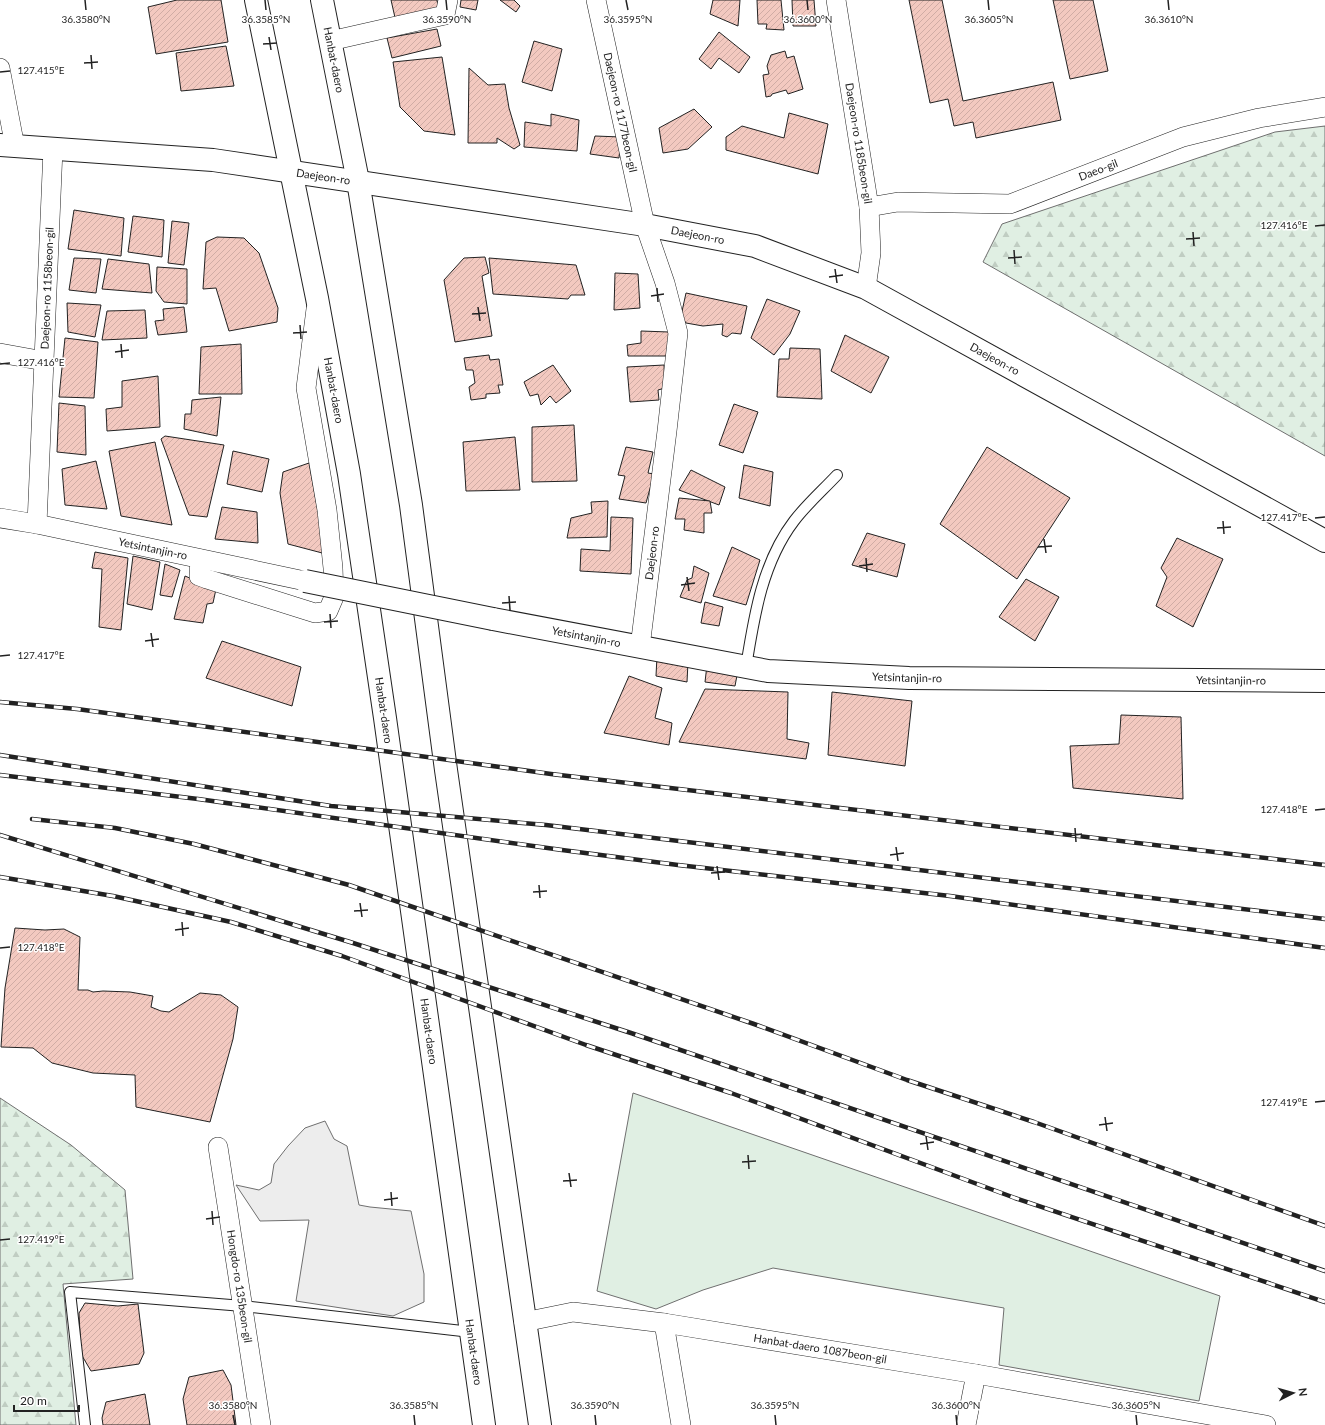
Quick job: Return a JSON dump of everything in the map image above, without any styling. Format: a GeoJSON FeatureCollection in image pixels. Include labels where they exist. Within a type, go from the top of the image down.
{"type":"FeatureCollection","features":[{"type":"Feature","properties":{"kind":"main road","name":"Hanbat-daero"},"geometry":{"type":"LineString","coordinates":[[256,0],[317,298],[350,482],[472,1332],[484,1425]]}},
{"type":"Feature","properties":{"kind":"main road","name":"Hanbat-daero"},"geometry":{"type":"LineString","coordinates":[[322,0],[358,181],[411,505],[446,770],[524,1322],[540,1425]]}},
{"type":"Feature","properties":{"kind":"main road","name":"Daejeon-ro"},"geometry":{"type":"LineString","coordinates":[[7,146],[214,160],[645,225],[755,246],[866,288],[1325,541]]}},
{"type":"Feature","properties":{"kind":"main road","name":"Yetsintanjin-ro"},"geometry":{"type":"LineString","coordinates":[[306,581],[493,619],[768,671],[909,678],[1325,681]]}},
{"type":"Feature","properties":{"kind":"street"},"geometry":{"type":"LineString","coordinates":[[330,41],[445,15],[448,0]]}},
{"type":"Feature","properties":{"kind":"street","name":"Daejeon-ro 1177beon-gil"},"geometry":{"type":"LineString","coordinates":[[596,0],[645,225]]}},
{"type":"Feature","properties":{"kind":"street","name":"Daejeon-ro 1185beon-gil"},"geometry":{"type":"LineString","coordinates":[[836,0],[869,207],[871,253],[866,288]]}},
{"type":"Feature","properties":{"kind":"street"},"geometry":{"type":"LineString","coordinates":[[0,68],[7,146]]}},
{"type":"Feature","properties":{"kind":"street","name":"Daeo-gil"},"geometry":{"type":"LineString","coordinates":[[869,207],[898,202],[1010,204],[1183,137],[1259,118],[1325,107]]}},
{"type":"Feature","properties":{"kind":"street","name":"Daejeon-ro 1158beon-gil"},"geometry":{"type":"LineString","coordinates":[[36,524],[53,149]]}},
{"type":"Feature","properties":{"kind":"street","name":"Daejeon-ro"},"geometry":{"type":"LineString","coordinates":[[640,647],[678,333],[665,283],[645,225]]}},
{"type":"Feature","properties":{"kind":"street"},"geometry":{"type":"LineString","coordinates":[[200,559],[199,576],[203,578],[315,613],[328,611],[334,597],[327,510],[306,388],[317,298]]}},
{"type":"Feature","properties":{"kind":"street"},"geometry":{"type":"LineString","coordinates":[[0,353],[44,361]]}},
{"type":"Feature","properties":{"kind":"street","name":"Yetsintanjin-ro"},"geometry":{"type":"LineString","coordinates":[[0,518],[36,524],[306,581]]}},
{"type":"Feature","properties":{"kind":"street","name":"Hongdo-ro 135beon-gil"},"geometry":{"type":"LineString","coordinates":[[218,1147],[261,1425]]}},
{"type":"Feature","properties":{"kind":"street","name":"Hanbat-daero 1087beon-gil"},"geometry":{"type":"LineString","coordinates":[[524,1322],[573,1312],[664,1323],[976,1374],[1266,1425]]}},
{"type":"Feature","properties":{"kind":"street"},"geometry":{"type":"LineString","coordinates":[[664,1323],[681,1425]]}},
{"type":"Feature","properties":{"kind":"street"},"geometry":{"type":"LineString","coordinates":[[966,1425],[976,1374]]}},
{"type":"Feature","properties":{"kind":"lane"},"geometry":{"type":"LineString","coordinates":[[746,667],[756,607],[774,554],[794,521],[837,475]]}},
{"type":"Feature","properties":{"kind":"lane"},"geometry":{"type":"LineString","coordinates":[[85,1425],[70,1292],[243,1306],[472,1332]]}},
{"type":"Feature","properties":{"kind":"green space"},"geometry":{"type":"Polygon","coordinates":[[[1325,126],[1325,456],[983,262],[1002,224],[1275,132],[1325,126]]]}},
{"type":"Feature","properties":{"kind":"green space"},"geometry":{"type":"Polygon","coordinates":[[[633,1093],[1220,1296],[1199,1401],[999,1365],[1004,1308],[773,1268],[703,1290],[656,1309],[597,1291],[633,1093]]]}},
{"type":"Feature","properties":{"kind":"green space"},"geometry":{"type":"Polygon","coordinates":[[[0,1098],[71,1145],[125,1190],[133,1279],[63,1284],[76,1425],[0,1425],[0,1098]]]}},
{"type":"Feature","properties":{"kind":"shaded area"},"geometry":{"type":"Polygon","coordinates":[[[325,1121],[334,1139],[347,1146],[359,1205],[411,1211],[424,1274],[424,1302],[393,1316],[296,1301],[309,1220],[260,1221],[236,1185],[259,1190],[271,1183],[274,1164],[288,1146],[305,1128],[325,1121]]]}},
{"type":"Feature","properties":{"kind":"building"},"geometry":{"type":"Polygon","coordinates":[[[177,0],[221,0],[228,42],[156,54],[148,7],[177,0]]]}},
{"type":"Feature","properties":{"kind":"building"},"geometry":{"type":"Polygon","coordinates":[[[391,0],[437,0],[439,12],[396,22],[391,0]]]}},
{"type":"Feature","properties":{"kind":"building"},"geometry":{"type":"Polygon","coordinates":[[[461,0],[478,0],[476,10],[460,7],[461,0]]]}},
{"type":"Feature","properties":{"kind":"building"},"geometry":{"type":"Polygon","coordinates":[[[500,0],[514,0],[520,6],[516,12],[500,0]]]}},
{"type":"Feature","properties":{"kind":"building"},"geometry":{"type":"Polygon","coordinates":[[[713,0],[740,0],[738,26],[710,14],[713,0]]]}},
{"type":"Feature","properties":{"kind":"building"},"geometry":{"type":"Polygon","coordinates":[[[757,0],[781,0],[784,30],[766,29],[767,24],[758,24],[757,0]]]}},
{"type":"Feature","properties":{"kind":"building"},"geometry":{"type":"Polygon","coordinates":[[[792,0],[814,0],[816,26],[793,26],[792,0]]]}},
{"type":"Feature","properties":{"kind":"building"},"geometry":{"type":"Polygon","coordinates":[[[909,0],[942,0],[963,101],[1053,82],[1061,120],[976,138],[973,122],[954,126],[948,99],[930,103],[909,0]]]}},
{"type":"Feature","properties":{"kind":"building"},"geometry":{"type":"Polygon","coordinates":[[[1053,0],[1093,0],[1108,71],[1070,79],[1053,0]]]}},
{"type":"Feature","properties":{"kind":"building"},"geometry":{"type":"Polygon","coordinates":[[[437,29],[441,46],[392,58],[387,38],[437,29]]]}},
{"type":"Feature","properties":{"kind":"building"},"geometry":{"type":"Polygon","coordinates":[[[719,32],[750,57],[739,73],[719,58],[711,69],[699,59],[719,32]]]}},
{"type":"Feature","properties":{"kind":"building"},"geometry":{"type":"Polygon","coordinates":[[[534,41],[562,49],[552,91],[522,82],[534,41]]]}},
{"type":"Feature","properties":{"kind":"building"},"geometry":{"type":"Polygon","coordinates":[[[226,46],[234,86],[181,91],[176,53],[226,46]]]}},
{"type":"Feature","properties":{"kind":"building"},"geometry":{"type":"Polygon","coordinates":[[[785,51],[787,58],[794,56],[803,89],[788,94],[786,90],[766,97],[763,75],[769,74],[767,66],[771,55],[785,51]]]}},
{"type":"Feature","properties":{"kind":"building"},"geometry":{"type":"Polygon","coordinates":[[[442,57],[455,135],[424,131],[400,107],[393,62],[442,57]]]}},
{"type":"Feature","properties":{"kind":"building"},"geometry":{"type":"Polygon","coordinates":[[[469,68],[488,85],[505,84],[509,108],[520,145],[514,149],[497,138],[497,143],[468,143],[469,68]]]}},
{"type":"Feature","properties":{"kind":"building"},"geometry":{"type":"Polygon","coordinates":[[[694,109],[712,127],[688,149],[663,153],[659,128],[694,109]]]}},
{"type":"Feature","properties":{"kind":"building"},"geometry":{"type":"Polygon","coordinates":[[[789,113],[828,124],[818,174],[726,150],[726,137],[742,126],[784,138],[789,113]]]}},
{"type":"Feature","properties":{"kind":"building"},"geometry":{"type":"Polygon","coordinates":[[[551,114],[579,120],[577,151],[524,147],[525,122],[551,126],[551,114]]]}},
{"type":"Feature","properties":{"kind":"building"},"geometry":{"type":"Polygon","coordinates":[[[595,136],[621,137],[619,158],[590,154],[595,136]]]}},
{"type":"Feature","properties":{"kind":"building"},"geometry":{"type":"Polygon","coordinates":[[[74,210],[124,218],[121,256],[68,249],[74,210]]]}},
{"type":"Feature","properties":{"kind":"building"},"geometry":{"type":"Polygon","coordinates":[[[133,216],[164,220],[162,257],[128,252],[133,216]]]}},
{"type":"Feature","properties":{"kind":"building"},"geometry":{"type":"Polygon","coordinates":[[[172,221],[189,223],[184,265],[168,263],[172,221]]]}},
{"type":"Feature","properties":{"kind":"building"},"geometry":{"type":"Polygon","coordinates":[[[217,237],[244,238],[259,253],[278,308],[277,322],[229,331],[216,288],[203,289],[206,242],[217,237]]]}},
{"type":"Feature","properties":{"kind":"building"},"geometry":{"type":"Polygon","coordinates":[[[485,257],[489,273],[482,276],[492,336],[455,342],[444,280],[464,258],[485,257]]]}},
{"type":"Feature","properties":{"kind":"building"},"geometry":{"type":"Polygon","coordinates":[[[74,258],[101,259],[96,293],[69,290],[74,258]]]}},
{"type":"Feature","properties":{"kind":"building"},"geometry":{"type":"Polygon","coordinates":[[[489,258],[576,265],[585,295],[571,295],[568,299],[493,294],[489,258]]]}},
{"type":"Feature","properties":{"kind":"building"},"geometry":{"type":"Polygon","coordinates":[[[108,259],[149,264],[152,293],[102,289],[108,259]]]}},
{"type":"Feature","properties":{"kind":"building"},"geometry":{"type":"Polygon","coordinates":[[[157,267],[187,269],[187,304],[164,302],[156,291],[157,267]]]}},
{"type":"Feature","properties":{"kind":"building"},"geometry":{"type":"Polygon","coordinates":[[[615,273],[638,274],[640,308],[614,310],[615,273]]]}},
{"type":"Feature","properties":{"kind":"building"},"geometry":{"type":"Polygon","coordinates":[[[686,293],[747,306],[741,334],[732,333],[727,337],[722,335],[723,324],[703,326],[686,323],[681,316],[686,293]]]}},
{"type":"Feature","properties":{"kind":"building"},"geometry":{"type":"Polygon","coordinates":[[[767,299],[800,311],[790,334],[774,355],[751,338],[767,299]]]}},
{"type":"Feature","properties":{"kind":"building"},"geometry":{"type":"Polygon","coordinates":[[[67,303],[101,305],[95,337],[68,332],[67,303]]]}},
{"type":"Feature","properties":{"kind":"building"},"geometry":{"type":"Polygon","coordinates":[[[184,307],[187,332],[158,335],[155,321],[164,320],[163,309],[184,307]]]}},
{"type":"Feature","properties":{"kind":"building"},"geometry":{"type":"Polygon","coordinates":[[[145,310],[147,338],[102,340],[107,311],[145,310]]]}},
{"type":"Feature","properties":{"kind":"building"},"geometry":{"type":"Polygon","coordinates":[[[641,331],[669,332],[669,356],[628,356],[627,345],[641,343],[641,331]]]}},
{"type":"Feature","properties":{"kind":"building"},"geometry":{"type":"Polygon","coordinates":[[[845,335],[889,357],[871,393],[831,371],[845,335]]]}},
{"type":"Feature","properties":{"kind":"building"},"geometry":{"type":"Polygon","coordinates":[[[65,338],[98,342],[94,398],[59,397],[65,338]]]}},
{"type":"Feature","properties":{"kind":"building"},"geometry":{"type":"Polygon","coordinates":[[[241,344],[242,394],[199,394],[201,347],[241,344]]]}},
{"type":"Feature","properties":{"kind":"building"},"geometry":{"type":"Polygon","coordinates":[[[790,348],[820,349],[822,399],[777,397],[779,359],[789,359],[790,348]]]}},
{"type":"Feature","properties":{"kind":"building"},"geometry":{"type":"Polygon","coordinates":[[[489,355],[490,360],[499,359],[503,385],[498,385],[500,393],[486,394],[486,398],[471,400],[469,387],[475,383],[473,370],[466,370],[464,358],[489,355]]]}},
{"type":"Feature","properties":{"kind":"building"},"geometry":{"type":"Polygon","coordinates":[[[553,365],[571,391],[556,403],[550,396],[541,405],[538,394],[530,396],[524,382],[553,365]]]}},
{"type":"Feature","properties":{"kind":"building"},"geometry":{"type":"Polygon","coordinates":[[[664,365],[665,388],[658,390],[659,400],[630,402],[627,367],[664,365]]]}},
{"type":"Feature","properties":{"kind":"building"},"geometry":{"type":"Polygon","coordinates":[[[158,376],[160,427],[107,431],[106,409],[122,407],[122,381],[158,376]]]}},
{"type":"Feature","properties":{"kind":"building"},"geometry":{"type":"Polygon","coordinates":[[[221,397],[217,436],[184,429],[185,414],[191,414],[192,400],[221,397]]]}},
{"type":"Feature","properties":{"kind":"building"},"geometry":{"type":"Polygon","coordinates":[[[59,403],[85,406],[86,455],[57,452],[59,403]]]}},
{"type":"Feature","properties":{"kind":"building"},"geometry":{"type":"Polygon","coordinates":[[[734,404],[758,412],[743,453],[719,445],[734,404]]]}},
{"type":"Feature","properties":{"kind":"building"},"geometry":{"type":"Polygon","coordinates":[[[574,425],[577,481],[532,482],[532,427],[574,425]]]}},
{"type":"Feature","properties":{"kind":"building"},"geometry":{"type":"Polygon","coordinates":[[[165,436],[224,445],[207,517],[189,515],[161,439],[165,436]]]}},
{"type":"Feature","properties":{"kind":"building"},"geometry":{"type":"Polygon","coordinates":[[[515,437],[520,490],[466,491],[463,442],[515,437]]]}},
{"type":"Feature","properties":{"kind":"building"},"geometry":{"type":"Polygon","coordinates":[[[155,442],[172,525],[121,516],[109,451],[155,442]]]}},
{"type":"Feature","properties":{"kind":"building"},"geometry":{"type":"Polygon","coordinates":[[[626,447],[653,452],[648,473],[654,474],[646,503],[619,499],[625,476],[618,475],[626,447]]]}},
{"type":"Feature","properties":{"kind":"building"},"geometry":{"type":"Polygon","coordinates":[[[987,447],[1070,498],[1017,579],[940,524],[987,447]]]}},
{"type":"Feature","properties":{"kind":"building"},"geometry":{"type":"Polygon","coordinates":[[[233,451],[269,459],[262,492],[227,484],[233,451]]]}},
{"type":"Feature","properties":{"kind":"building"},"geometry":{"type":"Polygon","coordinates":[[[96,461],[107,509],[65,505],[62,469],[96,461]]]}},
{"type":"Feature","properties":{"kind":"building"},"geometry":{"type":"Polygon","coordinates":[[[309,463],[326,554],[288,544],[280,493],[283,472],[309,463]]]}},
{"type":"Feature","properties":{"kind":"building"},"geometry":{"type":"Polygon","coordinates":[[[744,465],[773,472],[770,506],[739,498],[744,465]]]}},
{"type":"Feature","properties":{"kind":"building"},"geometry":{"type":"Polygon","coordinates":[[[691,470],[725,487],[719,505],[679,490],[691,470]]]}},
{"type":"Feature","properties":{"kind":"building"},"geometry":{"type":"Polygon","coordinates":[[[679,498],[710,501],[712,513],[704,513],[704,533],[684,530],[685,519],[675,519],[679,498]]]}},
{"type":"Feature","properties":{"kind":"building"},"geometry":{"type":"Polygon","coordinates":[[[608,501],[607,537],[567,538],[571,518],[592,513],[591,502],[608,501]]]}},
{"type":"Feature","properties":{"kind":"building"},"geometry":{"type":"Polygon","coordinates":[[[222,507],[257,512],[258,543],[215,539],[222,507]]]}},
{"type":"Feature","properties":{"kind":"building"},"geometry":{"type":"Polygon","coordinates":[[[611,517],[633,518],[631,574],[580,571],[581,549],[610,551],[611,517]]]}},
{"type":"Feature","properties":{"kind":"building"},"geometry":{"type":"Polygon","coordinates":[[[867,533],[905,544],[897,577],[852,565],[867,533]]]}},
{"type":"Feature","properties":{"kind":"building"},"geometry":{"type":"Polygon","coordinates":[[[1177,538],[1223,559],[1193,627],[1156,606],[1167,577],[1161,568],[1177,538]]]}},
{"type":"Feature","properties":{"kind":"building"},"geometry":{"type":"Polygon","coordinates":[[[732,547],[760,560],[746,605],[713,596],[732,547]]]}},
{"type":"Feature","properties":{"kind":"building"},"geometry":{"type":"Polygon","coordinates":[[[95,552],[128,558],[121,630],[99,627],[102,569],[92,568],[95,552]]]}},
{"type":"Feature","properties":{"kind":"building"},"geometry":{"type":"Polygon","coordinates":[[[133,556],[160,562],[152,610],[127,604],[133,556]]]}},
{"type":"Feature","properties":{"kind":"building"},"geometry":{"type":"Polygon","coordinates":[[[165,564],[180,570],[172,597],[160,595],[165,564]]]}},
{"type":"Feature","properties":{"kind":"building"},"geometry":{"type":"Polygon","coordinates":[[[694,566],[709,573],[701,603],[680,597],[687,580],[692,578],[694,566]]]}},
{"type":"Feature","properties":{"kind":"building"},"geometry":{"type":"Polygon","coordinates":[[[185,576],[216,589],[213,603],[207,604],[203,623],[174,619],[185,576]]]}},
{"type":"Feature","properties":{"kind":"building"},"geometry":{"type":"Polygon","coordinates":[[[1026,579],[1059,597],[1035,641],[999,617],[1026,579]]]}},
{"type":"Feature","properties":{"kind":"building"},"geometry":{"type":"Polygon","coordinates":[[[705,602],[723,607],[719,626],[701,623],[705,602]]]}},
{"type":"Feature","properties":{"kind":"building"},"geometry":{"type":"Polygon","coordinates":[[[222,641],[301,667],[292,706],[206,678],[222,641]]]}},
{"type":"Feature","properties":{"kind":"building"},"geometry":{"type":"Polygon","coordinates":[[[657,656],[688,662],[687,682],[656,676],[657,656]]]}},
{"type":"Feature","properties":{"kind":"building"},"geometry":{"type":"Polygon","coordinates":[[[707,665],[738,670],[735,686],[705,682],[707,665]]]}},
{"type":"Feature","properties":{"kind":"building"},"geometry":{"type":"Polygon","coordinates":[[[629,676],[662,688],[655,718],[672,723],[669,745],[604,733],[629,676]]]}},
{"type":"Feature","properties":{"kind":"building"},"geometry":{"type":"Polygon","coordinates":[[[705,689],[788,692],[787,739],[809,743],[806,759],[679,742],[705,689]]]}},
{"type":"Feature","properties":{"kind":"building"},"geometry":{"type":"Polygon","coordinates":[[[832,692],[912,701],[905,766],[828,755],[832,692]]]}},
{"type":"Feature","properties":{"kind":"building"},"geometry":{"type":"Polygon","coordinates":[[[1121,715],[1181,717],[1183,799],[1073,788],[1070,746],[1119,744],[1121,715]]]}},
{"type":"Feature","properties":{"kind":"building"},"geometry":{"type":"Polygon","coordinates":[[[15,928],[45,930],[64,929],[80,937],[78,990],[88,990],[93,992],[130,992],[153,996],[151,1007],[169,1012],[200,993],[221,995],[238,1007],[233,1039],[210,1122],[136,1107],[135,1075],[93,1073],[52,1063],[33,1048],[1,1047],[5,988],[15,928]]]}},
{"type":"Feature","properties":{"kind":"building"},"geometry":{"type":"Polygon","coordinates":[[[85,1303],[118,1306],[138,1304],[144,1353],[139,1364],[91,1371],[81,1354],[79,1313],[85,1303]]]}},
{"type":"Feature","properties":{"kind":"building"},"geometry":{"type":"Polygon","coordinates":[[[223,1370],[231,1385],[236,1425],[187,1425],[183,1399],[189,1377],[223,1370]]]}},
{"type":"Feature","properties":{"kind":"building"},"geometry":{"type":"Polygon","coordinates":[[[145,1394],[150,1425],[103,1425],[102,1418],[106,1402],[145,1394]]]}},
{"type":"Feature","properties":{"kind":"railway"},"geometry":{"type":"LineString","coordinates":[[0,702],[77,709],[551,774],[1325,865]]}},
{"type":"Feature","properties":{"kind":"railway"},"geometry":{"type":"LineString","coordinates":[[0,755],[331,806],[546,825],[1325,919]]}},
{"type":"Feature","properties":{"kind":"railway"},"geometry":{"type":"LineString","coordinates":[[0,775],[198,799],[678,865],[950,896],[1325,948]]}},
{"type":"Feature","properties":{"kind":"railway"},"geometry":{"type":"LineString","coordinates":[[32,819],[115,828],[194,844],[349,885],[754,1024],[907,1080],[1034,1122],[1325,1226]]}},
{"type":"Feature","properties":{"kind":"railway"},"geometry":{"type":"LineString","coordinates":[[0,835],[350,942],[631,1033],[1325,1271]]}},
{"type":"Feature","properties":{"kind":"railway"},"geometry":{"type":"LineString","coordinates":[[0,877],[113,896],[231,922],[342,956],[586,1045],[731,1093],[1015,1198],[1325,1302]]}}]}
